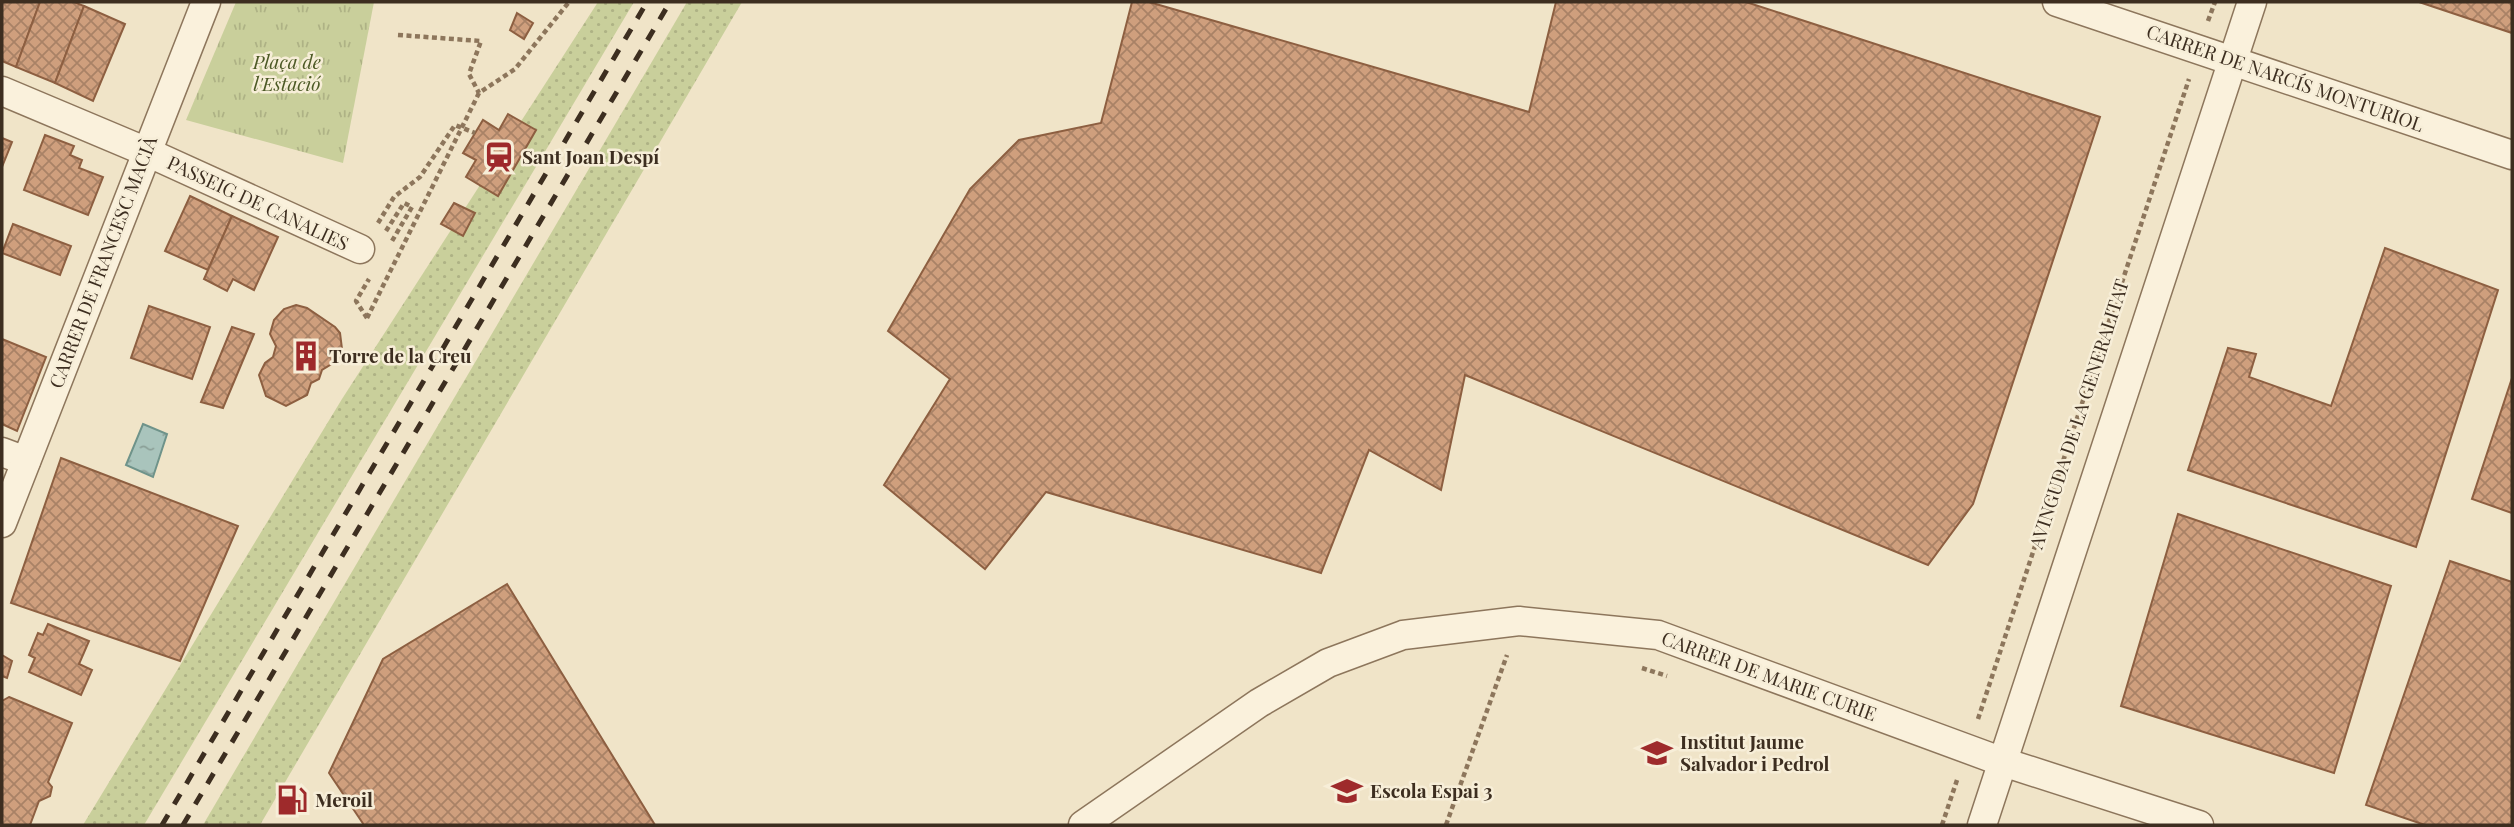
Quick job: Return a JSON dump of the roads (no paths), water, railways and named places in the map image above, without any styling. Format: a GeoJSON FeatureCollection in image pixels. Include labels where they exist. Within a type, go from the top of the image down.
{"type":"FeatureCollection","features":[{"type":"Feature","properties":{"kind":"street","name":"CARRER DE FRANCESC MACIÀ"},"geometry":{"type":"LineString","coordinates":[[2,523],[14,456],[148,152],[206,2]]}},
{"type":"Feature","properties":{"kind":"street","name":"CARRER DE NARCÍS MONTURIOL"},"geometry":{"type":"LineString","coordinates":[[2057,2],[2512,155]]}},
{"type":"Feature","properties":{"kind":"street","name":"AVINGUDA DE LA GENERALITAT"},"geometry":{"type":"LineString","coordinates":[[1982,825],[2252,2]]}},
{"type":"Feature","properties":{"kind":"street","name":"PASSEIG DE CANALIES"},"geometry":{"type":"LineString","coordinates":[[2,91],[148,152],[360,249]]}},
{"type":"Feature","properties":{"kind":"street","name":"CARRER DE MARIE CURIE"},"geometry":{"type":"LineString","coordinates":[[1083,825],[1259,703],[1328,663],[1403,635],[1519,621],[1658,635],[2003,762],[2199,825]]}},
{"type":"Feature","properties":{"kind":"water"},"geometry":{"type":"Polygon","coordinates":[[[143,424],[167,434],[153,477],[126,465],[143,424]]]}},
{"type":"Feature","properties":{"kind":"railway"},"geometry":{"type":"LineString","coordinates":[[162,825],[647,2]]}},
{"type":"Feature","properties":{"kind":"railway"},"geometry":{"type":"LineString","coordinates":[[183,825],[670,2]]}},
{"type":"Feature","properties":{"kind":"place","name":"Sant Joan Despí"},"geometry":{"type":"Point","coordinates":[499,157]}},
{"type":"Feature","properties":{"kind":"place","name":"Torre de la Creu"},"geometry":{"type":"Point","coordinates":[306,356]}},
{"type":"Feature","properties":{"kind":"place","name":"Institut Jaume Salvador i Pedrol"},"geometry":{"type":"Point","coordinates":[1657,753]}},
{"type":"Feature","properties":{"kind":"place","name":"Escola Espai 3"},"geometry":{"type":"Point","coordinates":[1347,791]}},
{"type":"Feature","properties":{"kind":"place","name":"Meroil"},"geometry":{"type":"Point","coordinates":[292,800]}},
{"type":"Feature","properties":{"kind":"park label","name":"Plaça de l'Estació"},"geometry":{"type":"Point","coordinates":[287,73]}}]}
